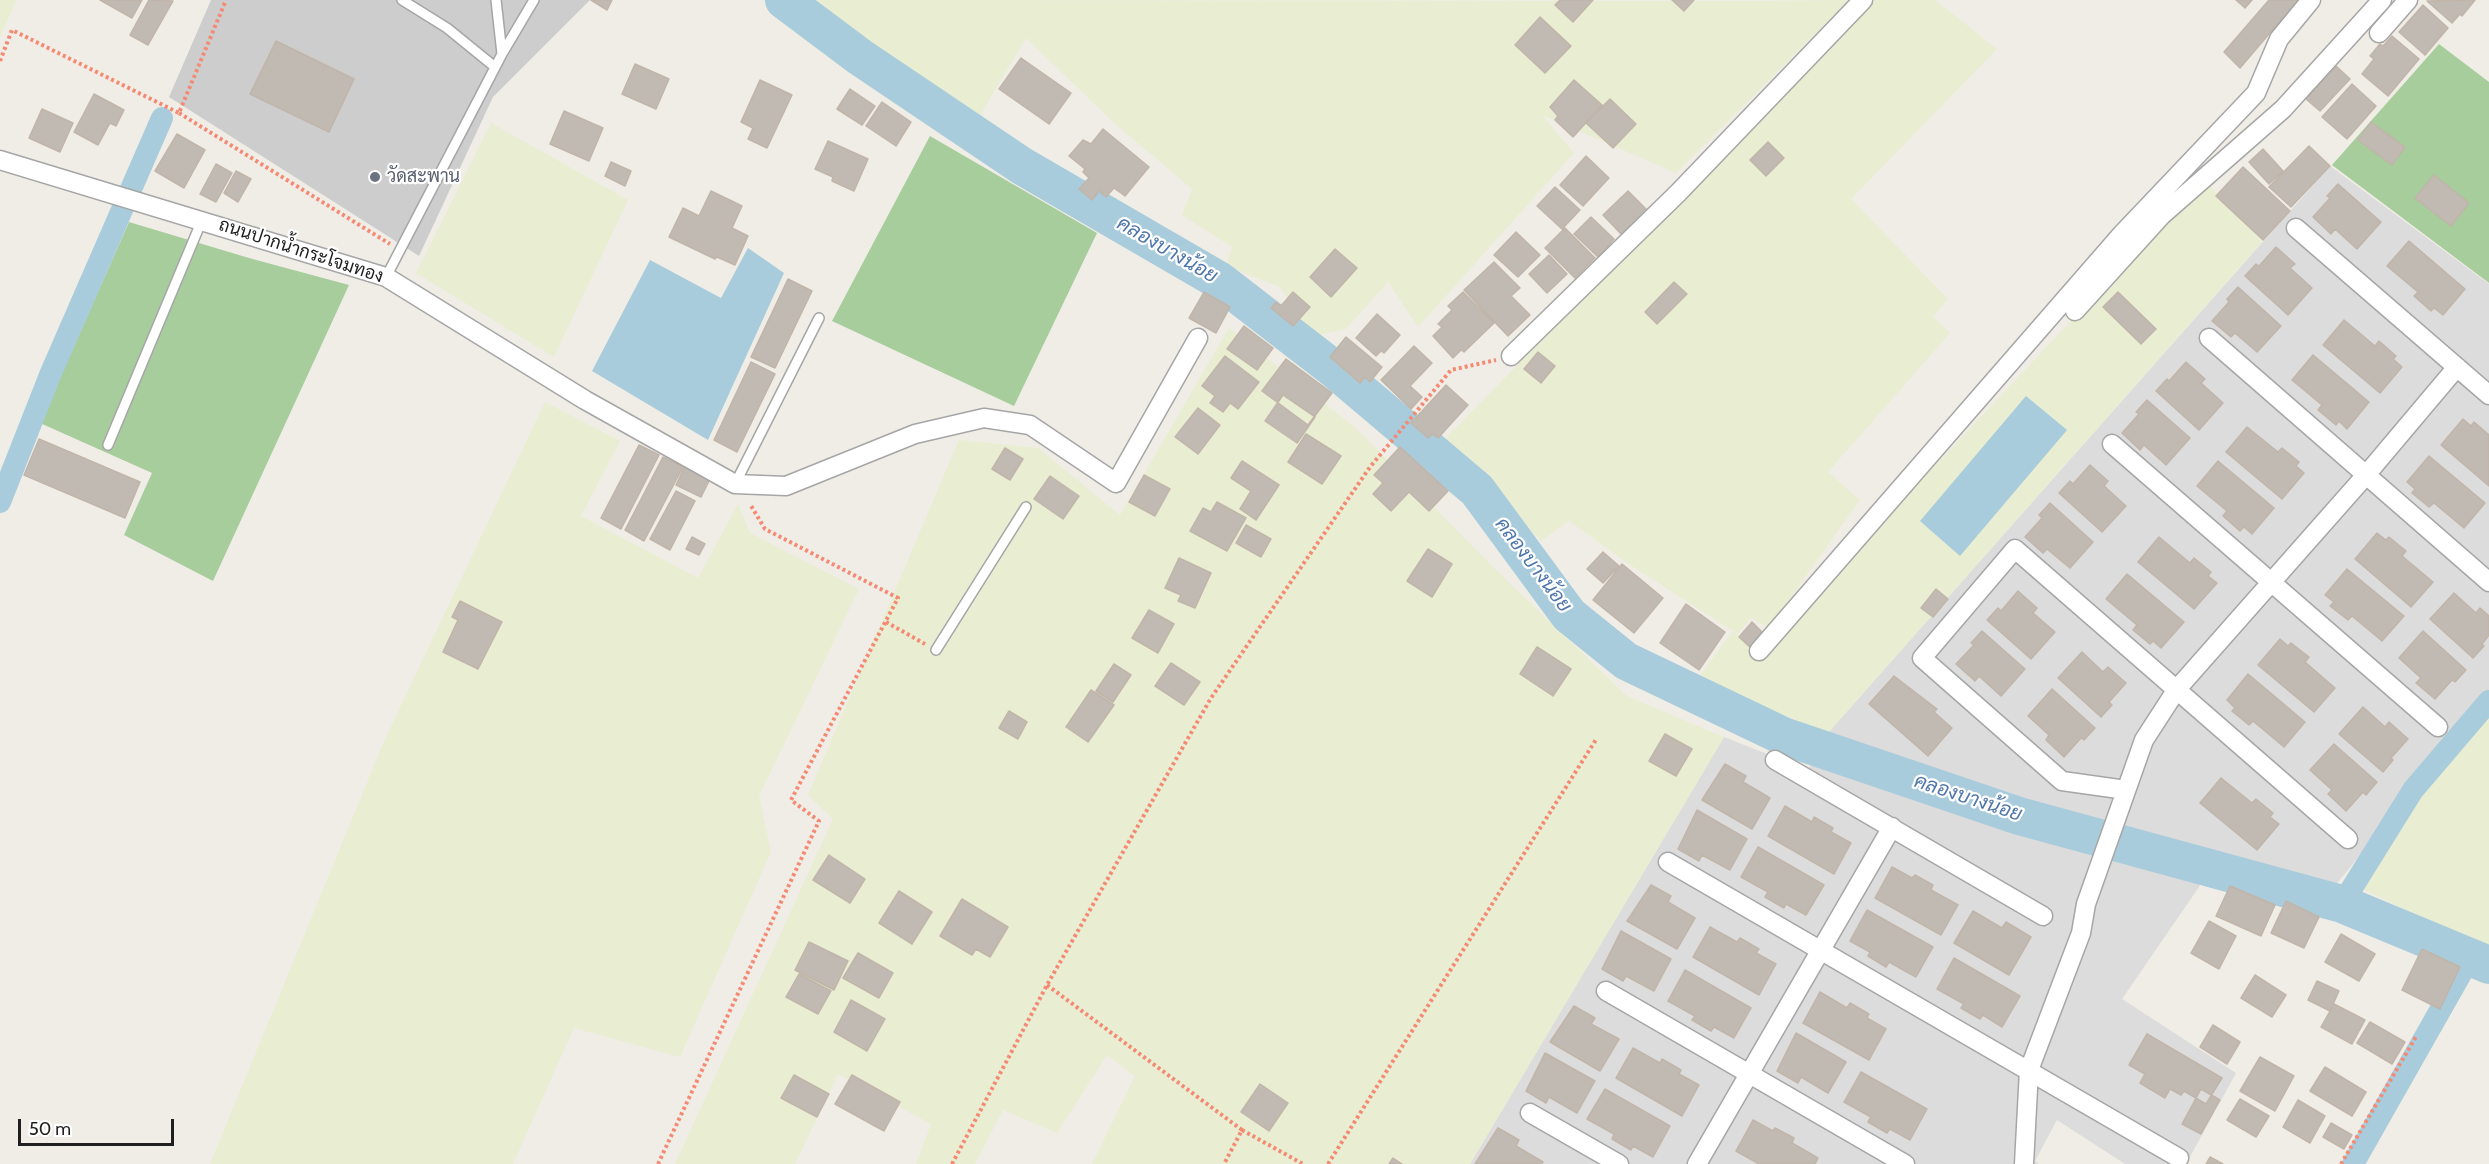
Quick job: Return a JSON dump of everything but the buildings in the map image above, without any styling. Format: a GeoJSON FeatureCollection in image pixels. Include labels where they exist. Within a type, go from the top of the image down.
{"type":"FeatureCollection","features":[{"type":"Feature","properties":{"kind":"street"},"geometry":{"type":"LineString","coordinates":[[1511,356],[1678,193],[1863,0]]}},
{"type":"Feature","properties":{"kind":"street"},"geometry":{"type":"LineString","coordinates":[[1759,651],[2122,234],[2256,93],[2279,39],[2311,0]]}},
{"type":"Feature","properties":{"kind":"street"},"geometry":{"type":"LineString","coordinates":[[2075,311],[2162,214],[2283,109],[2382,0]]}},
{"type":"Feature","properties":{"kind":"street"},"geometry":{"type":"LineString","coordinates":[[2379,33],[2408,0]]}},
{"type":"Feature","properties":{"kind":"street","name":"ถนนปากน้ำกระโจมทอง"},"geometry":{"type":"LineString","coordinates":[[0,160],[386,277],[585,400],[735,484]]}},
{"type":"Feature","properties":{"kind":"street"},"geometry":{"type":"LineString","coordinates":[[2296,228],[2489,394]]}},
{"type":"Feature","properties":{"kind":"street"},"geometry":{"type":"LineString","coordinates":[[735,484],[786,486],[915,434],[984,418],[1030,425],[1116,483],[1198,338]]}},
{"type":"Feature","properties":{"kind":"street"},"geometry":{"type":"LineString","coordinates":[[2209,338],[2489,582]]}},
{"type":"Feature","properties":{"kind":"street"},"geometry":{"type":"LineString","coordinates":[[2024,1164],[2029,1070],[2081,933],[2085,904],[2144,740],[2177,689],[2366,475],[2457,367]]}},
{"type":"Feature","properties":{"kind":"street"},"geometry":{"type":"LineString","coordinates":[[2112,444],[2438,727]]}},
{"type":"Feature","properties":{"kind":"street"},"geometry":{"type":"LineString","coordinates":[[2126,790],[2062,781],[1922,658],[2015,549],[2348,839]]}},
{"type":"Feature","properties":{"kind":"street"},"geometry":{"type":"LineString","coordinates":[[1775,760],[2043,916]]}},
{"type":"Feature","properties":{"kind":"street"},"geometry":{"type":"LineString","coordinates":[[1697,1164],[1892,827]]}},
{"type":"Feature","properties":{"kind":"street"},"geometry":{"type":"LineString","coordinates":[[1668,862],[2179,1158]]}},
{"type":"Feature","properties":{"kind":"street"},"geometry":{"type":"LineString","coordinates":[[1606,991],[1905,1164]]}},
{"type":"Feature","properties":{"kind":"street"},"geometry":{"type":"LineString","coordinates":[[1530,1113],[1619,1164]]}},
{"type":"Feature","properties":{"kind":"lane"},"geometry":{"type":"LineString","coordinates":[[402,0],[447,27],[495,67]]}},
{"type":"Feature","properties":{"kind":"lane"},"geometry":{"type":"LineString","coordinates":[[496,0],[502,54]]}},
{"type":"Feature","properties":{"kind":"lane"},"geometry":{"type":"LineString","coordinates":[[386,277],[495,67],[534,0]]}},
{"type":"Feature","properties":{"kind":"lane"},"geometry":{"type":"LineString","coordinates":[[108,446],[202,220]]}},
{"type":"Feature","properties":{"kind":"lane"},"geometry":{"type":"LineString","coordinates":[[735,484],[819,318]]}},
{"type":"Feature","properties":{"kind":"lane"},"geometry":{"type":"LineString","coordinates":[[936,650],[1026,507]]}},
{"type":"Feature","properties":{"kind":"path"},"geometry":{"type":"LineString","coordinates":[[179,113],[226,0]]}},
{"type":"Feature","properties":{"kind":"path"},"geometry":{"type":"LineString","coordinates":[[0,61],[12,30],[179,113],[400,250]]}},
{"type":"Feature","properties":{"kind":"path"},"geometry":{"type":"LineString","coordinates":[[952,1164],[1047,986],[1211,698],[1370,467],[1451,370],[1511,356]]}},
{"type":"Feature","properties":{"kind":"path"},"geometry":{"type":"LineString","coordinates":[[658,1164],[819,821],[791,800],[898,598],[765,529],[747,497],[735,484]]}},
{"type":"Feature","properties":{"kind":"path"},"geometry":{"type":"LineString","coordinates":[[886,622],[936,650]]}},
{"type":"Feature","properties":{"kind":"path"},"geometry":{"type":"LineString","coordinates":[[1328,1164],[1597,738]]}},
{"type":"Feature","properties":{"kind":"path"},"geometry":{"type":"LineString","coordinates":[[1047,986],[1242,1130],[1303,1164]]}},
{"type":"Feature","properties":{"kind":"path"},"geometry":{"type":"LineString","coordinates":[[2342,1164],[2416,1035]]}},
{"type":"Feature","properties":{"kind":"path"},"geometry":{"type":"LineString","coordinates":[[1224,1164],[1242,1130]]}},
{"type":"Feature","properties":{"kind":"shaded area","name":"วัดสะพาน"},"geometry":{"type":"Polygon","coordinates":[[[211,0],[590,0],[493,97],[419,256],[169,97],[211,0]]]}},
{"type":"Feature","properties":{"kind":"shaded area"},"geometry":{"type":"Polygon","coordinates":[[[2330,166],[2489,284],[2489,697],[2334,887],[2208,857],[2199,887],[2122,999],[2236,1073],[2186,1164],[2125,1164],[2057,1120],[2035,1161],[2039,1164],[1470,1164],[1724,737],[1808,770],[1827,734],[2330,166]]]}},
{"type":"Feature","properties":{"kind":"green space"},"geometry":{"type":"Polygon","coordinates":[[[0,0],[16,0],[0,38],[0,0]]]}},
{"type":"Feature","properties":{"kind":"green space"},"geometry":{"type":"Polygon","coordinates":[[[811,0],[1849,0],[1676,173],[1542,115],[1574,153],[1418,327],[1388,282],[1346,329],[1313,336],[1280,287],[1226,266],[1232,247],[1182,215],[1192,189],[1114,123],[1026,38],[978,119],[811,0]]]}},
{"type":"Feature","properties":{"kind":"green space"},"geometry":{"type":"Polygon","coordinates":[[[1875,0],[1935,0],[1997,49],[1851,199],[1948,299],[1933,317],[1950,333],[1828,472],[1860,500],[1769,628],[1751,618],[1736,635],[1760,658],[1842,565],[2204,179],[2262,242],[1827,734],[1698,678],[1733,631],[1630,565],[1569,521],[1541,541],[1441,443],[1875,0]]]}},
{"type":"Feature","properties":{"kind":"green space"},"geometry":{"type":"Polygon","coordinates":[[[2439,44],[2489,82],[2489,283],[2332,165],[2439,44]]]}},
{"type":"Feature","properties":{"kind":"green space"},"geometry":{"type":"Polygon","coordinates":[[[491,123],[628,200],[554,357],[416,273],[491,123]]]}},
{"type":"Feature","properties":{"kind":"green space"},"geometry":{"type":"Polygon","coordinates":[[[930,136],[1097,233],[1014,406],[832,321],[930,136]]]}},
{"type":"Feature","properties":{"kind":"green space"},"geometry":{"type":"Polygon","coordinates":[[[129,222],[349,285],[213,581],[124,535],[152,473],[40,423],[129,222]]]}},
{"type":"Feature","properties":{"kind":"green space"},"geometry":{"type":"Polygon","coordinates":[[[1229,328],[1358,430],[1494,568],[1627,696],[1724,737],[1470,1164],[1092,1164],[1135,1076],[1107,1055],[1057,1133],[1003,1110],[975,1164],[916,1164],[931,1124],[838,1074],[795,1164],[675,1164],[833,819],[808,795],[959,440],[1038,448],[1120,515],[1229,328]]]}},
{"type":"Feature","properties":{"kind":"green space"},"geometry":{"type":"Polygon","coordinates":[[[545,402],[620,441],[581,516],[698,578],[738,504],[750,533],[859,589],[759,796],[771,852],[680,1057],[574,1028],[513,1164],[210,1164],[385,739],[545,402]]]}},
{"type":"Feature","properties":{"kind":"green space"},"geometry":{"type":"Polygon","coordinates":[[[2489,716],[2489,951],[2363,889],[2408,813],[2489,716]]]}},
{"type":"Feature","properties":{"kind":"water"},"geometry":{"type":"Polygon","coordinates":[[[748,248],[784,273],[708,440],[592,371],[650,260],[721,298],[748,248]]]}},
{"type":"Feature","properties":{"kind":"water"},"geometry":{"type":"Polygon","coordinates":[[[2026,396],[2067,430],[1960,556],[1920,521],[2026,396]]]}},
{"type":"Feature","properties":{"kind":"waterway","name":"คลองบางน้อย"},"geometry":{"type":"LineString","coordinates":[[784,0],[860,57],[1022,166],[1220,281],[1334,369],[1477,490],[1569,615],[1626,661],[1783,736],[2019,816],[2342,904],[2489,965]]}},
{"type":"Feature","properties":{"kind":"waterway"},"geometry":{"type":"LineString","coordinates":[[0,502],[50,375],[162,118]]}},
{"type":"Feature","properties":{"kind":"waterway"},"geometry":{"type":"LineString","coordinates":[[2342,904],[2413,790],[2489,701]]}},
{"type":"Feature","properties":{"kind":"waterway"},"geometry":{"type":"LineString","coordinates":[[2353,1164],[2471,956]]}},
{"type":"Feature","properties":{"kind":"place","name":"วัดสะพาน"},"geometry":{"type":"Point","coordinates":[375,177]}}]}
